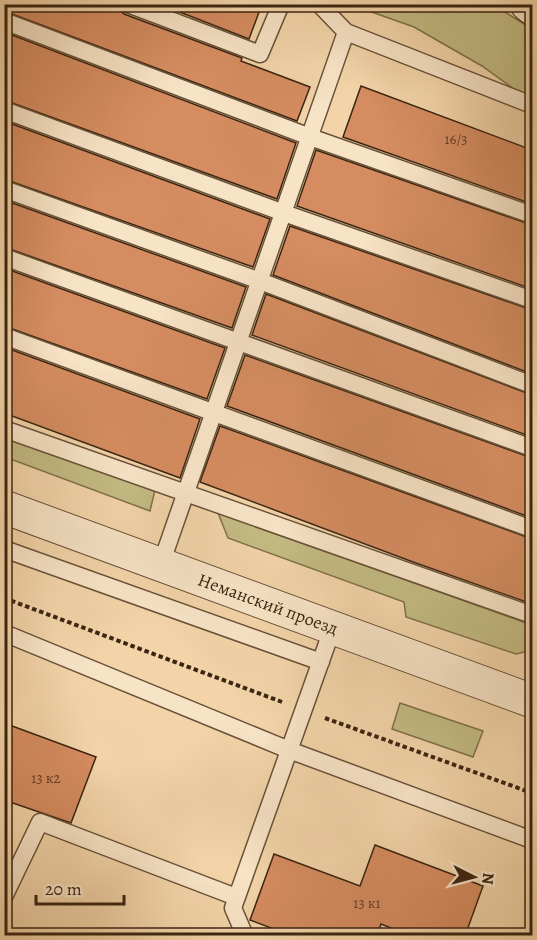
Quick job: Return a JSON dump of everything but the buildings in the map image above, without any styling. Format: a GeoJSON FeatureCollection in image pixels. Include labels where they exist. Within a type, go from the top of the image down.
{"type":"FeatureCollection","features":[{"type":"Feature","properties":{"kind":"street"},"geometry":{"type":"LineString","coordinates":[[527,4],[532,8]]}},
{"type":"Feature","properties":{"kind":"street","name":"Неманский проезд"},"geometry":{"type":"LineString","coordinates":[[4,507],[532,701]]}},
{"type":"Feature","properties":{"kind":"lane"},"geometry":{"type":"LineString","coordinates":[[128,4],[260,54],[281,4]]}},
{"type":"Feature","properties":{"kind":"lane"},"geometry":{"type":"LineString","coordinates":[[319,4],[346,32],[532,105]]}},
{"type":"Feature","properties":{"kind":"lane"},"geometry":{"type":"LineString","coordinates":[[4,21],[310,137],[532,215]]}},
{"type":"Feature","properties":{"kind":"lane"},"geometry":{"type":"LineString","coordinates":[[161,564],[346,32]]}},
{"type":"Feature","properties":{"kind":"lane"},"geometry":{"type":"LineString","coordinates":[[4,110],[284,213],[532,300]]}},
{"type":"Feature","properties":{"kind":"lane"},"geometry":{"type":"LineString","coordinates":[[4,189],[260,281],[532,385]]}},
{"type":"Feature","properties":{"kind":"lane"},"geometry":{"type":"LineString","coordinates":[[4,257],[532,448]]}},
{"type":"Feature","properties":{"kind":"lane"},"geometry":{"type":"LineString","coordinates":[[4,336],[532,529]]}},
{"type":"Feature","properties":{"kind":"lane"},"geometry":{"type":"LineString","coordinates":[[4,429],[532,615]]}},
{"type":"Feature","properties":{"kind":"lane"},"geometry":{"type":"LineString","coordinates":[[4,549],[321,662]]}},
{"type":"Feature","properties":{"kind":"lane"},"geometry":{"type":"LineString","coordinates":[[245,936],[233,908],[236,897],[333,627]]}},
{"type":"Feature","properties":{"kind":"lane"},"geometry":{"type":"LineString","coordinates":[[4,633],[289,750],[532,840]]}},
{"type":"Feature","properties":{"kind":"lane"},"geometry":{"type":"LineString","coordinates":[[4,897],[39,822],[236,897]]}},
{"type":"Feature","properties":{"kind":"path"},"geometry":{"type":"LineString","coordinates":[[4,598],[532,793]]}},
{"type":"Feature","properties":{"kind":"shaded area"},"geometry":{"type":"Polygon","coordinates":[[[352,5],[494,5],[532,29],[532,102],[482,66],[414,27],[352,5]]]}},
{"type":"Feature","properties":{"kind":"shaded area"},"geometry":{"type":"Polygon","coordinates":[[[4,436],[155,490],[150,511],[5,457],[4,436]]]}},
{"type":"Feature","properties":{"kind":"shaded area"},"geometry":{"type":"Polygon","coordinates":[[[218,513],[532,625],[532,650],[516,654],[406,617],[404,602],[228,538],[218,513]]]}},
{"type":"Feature","properties":{"kind":"shaded area"},"geometry":{"type":"Polygon","coordinates":[[[400,703],[483,731],[473,757],[392,729],[400,703]]]}}]}
